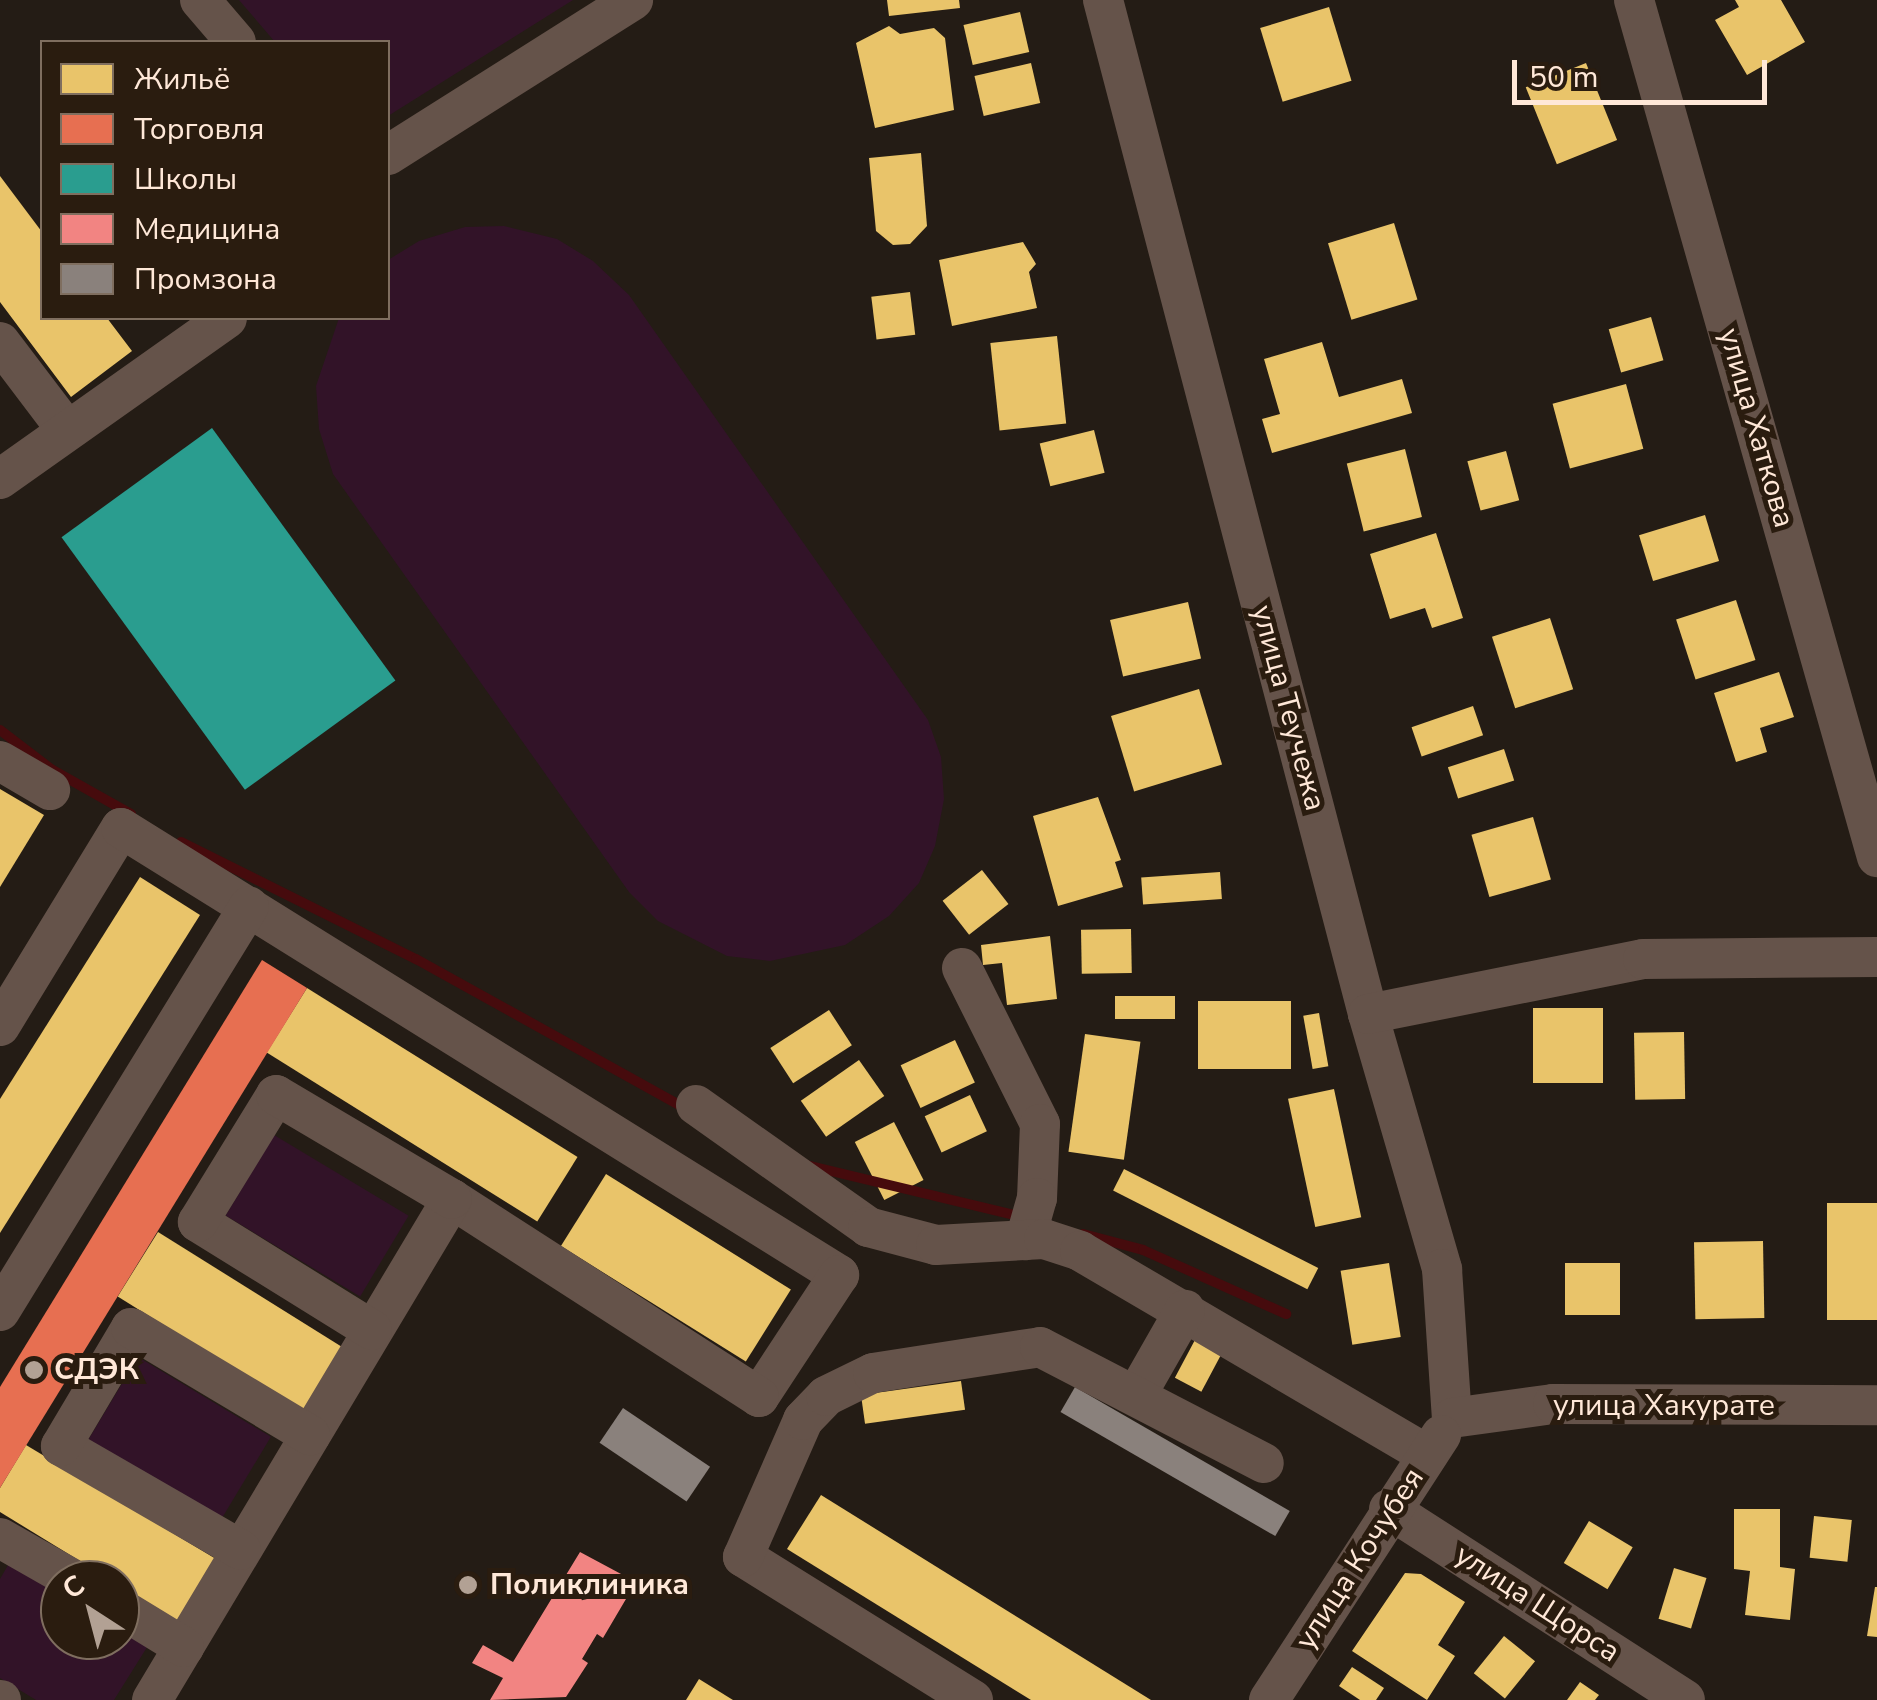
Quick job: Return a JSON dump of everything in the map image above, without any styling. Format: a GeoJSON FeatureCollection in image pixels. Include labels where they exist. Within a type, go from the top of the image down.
{"type":"FeatureCollection","features":[{"type":"Feature","properties":{"kind":"street"},"geometry":{"type":"LineString","coordinates":[[200,0],[234,40]]}},
{"type":"Feature","properties":{"kind":"street"},"geometry":{"type":"LineString","coordinates":[[390,154],[633,0]]}},
{"type":"Feature","properties":{"kind":"street","name":"улица Теучежа"},"geometry":{"type":"LineString","coordinates":[[1103,0],[1368,1014],[1442,1269],[1452,1418]]}},
{"type":"Feature","properties":{"kind":"street","name":"улица Хаткова"},"geometry":{"type":"LineString","coordinates":[[1634,0],[1877,856]]}},
{"type":"Feature","properties":{"kind":"street"},"geometry":{"type":"LineString","coordinates":[[0,479],[224,320]]}},
{"type":"Feature","properties":{"kind":"street"},"geometry":{"type":"LineString","coordinates":[[0,342],[66,429]]}},
{"type":"Feature","properties":{"kind":"street"},"geometry":{"type":"LineString","coordinates":[[0,761],[50,790]]}},
{"type":"Feature","properties":{"kind":"street"},"geometry":{"type":"LineString","coordinates":[[0,1026],[120,828],[838,1275],[759,1397],[452,1199],[276,1094],[198,1222],[372,1330]]}},
{"type":"Feature","properties":{"kind":"street"},"geometry":{"type":"LineString","coordinates":[[1,1305],[250,907]]}},
{"type":"Feature","properties":{"kind":"street"},"geometry":{"type":"LineString","coordinates":[[1368,1014],[1643,959],[1877,958]]}},
{"type":"Feature","properties":{"kind":"street"},"geometry":{"type":"LineString","coordinates":[[962,968],[1040,1124],[1037,1198],[1025,1240]]}},
{"type":"Feature","properties":{"kind":"street"},"geometry":{"type":"LineString","coordinates":[[696,1105],[868,1227],[897,1239],[936,1245],[1025,1240],[1080,1251],[1428,1456]]}},
{"type":"Feature","properties":{"kind":"street"},"geometry":{"type":"LineString","coordinates":[[152,1700],[452,1199]]}},
{"type":"Feature","properties":{"kind":"street"},"geometry":{"type":"LineString","coordinates":[[1137,1394],[1185,1310]]}},
{"type":"Feature","properties":{"kind":"street"},"geometry":{"type":"LineString","coordinates":[[241,1550],[61,1446],[121,1344],[131,1328],[310,1435]]}},
{"type":"Feature","properties":{"kind":"street"},"geometry":{"type":"LineString","coordinates":[[973,1700],[743,1557],[803,1420],[826,1396],[872,1372],[1040,1347],[1264,1463]]}},
{"type":"Feature","properties":{"kind":"street","name":"улица Хакурате"},"geometry":{"type":"LineString","coordinates":[[1452,1418],[1552,1404],[1877,1405]]}},
{"type":"Feature","properties":{"kind":"street","name":"улица Кочубея"},"geometry":{"type":"LineString","coordinates":[[1269,1700],[1389,1509],[1452,1418]]}},
{"type":"Feature","properties":{"kind":"street","name":"улица Щорса"},"geometry":{"type":"LineString","coordinates":[[1389,1509],[1685,1700]]}},
{"type":"Feature","properties":{"kind":"street"},"geometry":{"type":"LineString","coordinates":[[0,1538],[40,1561]]}},
{"type":"Feature","properties":{"kind":"street"},"geometry":{"type":"LineString","coordinates":[[140,1620],[184,1647]]}},
{"type":"Feature","properties":{"kind":"shaded area"},"geometry":{"type":"Polygon","coordinates":[[[239,0],[573,0],[390,115],[390,40],[273,40],[239,0]]]}},
{"type":"Feature","properties":{"kind":"shaded area"},"geometry":{"type":"Polygon","coordinates":[[[504,226],[557,239],[593,261],[629,295],[928,720],[941,757],[944,799],[935,846],[919,883],[889,916],[845,945],[770,961],[727,956],[658,921],[629,892],[333,474],[319,429],[316,386],[338,320],[390,320],[390,259],[419,241],[465,227],[504,226]]]}},
{"type":"Feature","properties":{"kind":"shaded area"},"geometry":{"type":"Polygon","coordinates":[[[274,1135],[409,1216],[360,1296],[226,1216],[274,1135]]]}},
{"type":"Feature","properties":{"kind":"shaded area"},"geometry":{"type":"Polygon","coordinates":[[[138,1357],[271,1437],[221,1519],[89,1439],[138,1357]]]}},
{"type":"Feature","properties":{"kind":"shaded area"},"geometry":{"type":"Polygon","coordinates":[[[11,1560],[40,1578],[40,1660],[139,1660],[114,1700],[36,1700],[0,1678],[0,1579],[11,1560]]]}},
{"type":"Feature","properties":{"kind":"shaded area"},"geometry":{"type":"Polygon","coordinates":[[[140,1639],[149,1644],[140,1658],[140,1639]]]}},
{"type":"Feature","properties":{"kind":"building: Жильё"},"geometry":{"type":"Polygon","coordinates":[[[887,0],[959,0],[960,8],[889,16],[887,0]]]}},
{"type":"Feature","properties":{"kind":"building: Жильё"},"geometry":{"type":"Polygon","coordinates":[[[1735,0],[1781,0],[1805,42],[1747,75],[1715,20],[1739,7],[1735,0]]]}},
{"type":"Feature","properties":{"kind":"building: Жильё"},"geometry":{"type":"Polygon","coordinates":[[[1329,7],[1352,81],[1283,102],[1260,28],[1329,7]]]}},
{"type":"Feature","properties":{"kind":"building: Жильё"},"geometry":{"type":"Polygon","coordinates":[[[1020,12],[1029,52],[973,65],[963,25],[1020,12]]]}},
{"type":"Feature","properties":{"kind":"building: Жильё"},"geometry":{"type":"Polygon","coordinates":[[[889,26],[900,34],[934,28],[945,38],[954,110],[875,128],[856,43],[889,26]]]}},
{"type":"Feature","properties":{"kind":"building: Жильё"},"geometry":{"type":"Polygon","coordinates":[[[1031,63],[1040,103],[984,116],[974,76],[1031,63]]]}},
{"type":"Feature","properties":{"kind":"building: Жильё"},"geometry":{"type":"Polygon","coordinates":[[[1586,63],[1617,140],[1557,164],[1526,87],[1586,63]]]}},
{"type":"Feature","properties":{"kind":"building: Жильё"},"geometry":{"type":"Polygon","coordinates":[[[921,153],[927,226],[910,244],[893,245],[876,231],[869,158],[921,153]]]}},
{"type":"Feature","properties":{"kind":"building: Жильё"},"geometry":{"type":"Polygon","coordinates":[[[0,176],[40,229],[40,320],[109,320],[132,351],[71,397],[0,302],[0,176]]]}},
{"type":"Feature","properties":{"kind":"building: Жильё"},"geometry":{"type":"Polygon","coordinates":[[[1394,223],[1417,300],[1351,320],[1328,243],[1394,223]]]}},
{"type":"Feature","properties":{"kind":"building: Жильё"},"geometry":{"type":"Polygon","coordinates":[[[1023,242],[1036,264],[1029,272],[1037,308],[952,326],[939,260],[1023,242]]]}},
{"type":"Feature","properties":{"kind":"building: Жильё"},"geometry":{"type":"Polygon","coordinates":[[[910,292],[915,335],[877,339],[871,297],[910,292]]]}},
{"type":"Feature","properties":{"kind":"building: Жильё"},"geometry":{"type":"Polygon","coordinates":[[[1651,317],[1663,360],[1621,372],[1609,329],[1651,317]]]}},
{"type":"Feature","properties":{"kind":"building: Жильё"},"geometry":{"type":"Polygon","coordinates":[[[1057,336],[1066,424],[1000,431],[990,343],[1057,336]]]}},
{"type":"Feature","properties":{"kind":"building: Жильё"},"geometry":{"type":"Polygon","coordinates":[[[1322,342],[1339,397],[1402,379],[1412,413],[1272,453],[1262,419],[1280,414],[1264,359],[1322,342]]]}},
{"type":"Feature","properties":{"kind":"building: Жильё"},"geometry":{"type":"Polygon","coordinates":[[[1626,384],[1643,449],[1570,468],[1553,404],[1626,384]]]}},
{"type":"Feature","properties":{"kind":"building: Жильё"},"geometry":{"type":"Polygon","coordinates":[[[1094,430],[1105,473],[1050,486],[1040,444],[1094,430]]]}},
{"type":"Feature","properties":{"kind":"building: Жильё"},"geometry":{"type":"Polygon","coordinates":[[[1405,449],[1422,517],[1364,531],[1347,464],[1405,449]]]}},
{"type":"Feature","properties":{"kind":"building: Жильё"},"geometry":{"type":"Polygon","coordinates":[[[1506,451],[1519,500],[1481,511],[1467,461],[1506,451]]]}},
{"type":"Feature","properties":{"kind":"building: Жильё"},"geometry":{"type":"Polygon","coordinates":[[[1705,515],[1719,561],[1653,581],[1639,535],[1705,515]]]}},
{"type":"Feature","properties":{"kind":"building: Жильё"},"geometry":{"type":"Polygon","coordinates":[[[1436,533],[1463,618],[1432,628],[1425,608],[1390,619],[1370,554],[1436,533]]]}},
{"type":"Feature","properties":{"kind":"building: Жильё"},"geometry":{"type":"Polygon","coordinates":[[[1736,600],[1755,660],[1696,679],[1676,619],[1736,600]]]}},
{"type":"Feature","properties":{"kind":"building: Жильё"},"geometry":{"type":"Polygon","coordinates":[[[1188,602],[1201,659],[1123,677],[1110,620],[1188,602]]]}},
{"type":"Feature","properties":{"kind":"building: Жильё"},"geometry":{"type":"Polygon","coordinates":[[[1550,618],[1573,689],[1515,708],[1492,637],[1550,618]]]}},
{"type":"Feature","properties":{"kind":"building: Жильё"},"geometry":{"type":"Polygon","coordinates":[[[1779,672],[1794,717],[1760,728],[1767,752],[1736,762],[1714,693],[1779,672]]]}},
{"type":"Feature","properties":{"kind":"building: Жильё"},"geometry":{"type":"Polygon","coordinates":[[[1199,689],[1222,765],[1134,791],[1111,716],[1199,689]]]}},
{"type":"Feature","properties":{"kind":"building: Жильё"},"geometry":{"type":"Polygon","coordinates":[[[1473,706],[1483,735],[1422,756],[1412,727],[1473,706]]]}},
{"type":"Feature","properties":{"kind":"building: Жильё"},"geometry":{"type":"Polygon","coordinates":[[[1504,749],[1514,780],[1458,799],[1448,767],[1504,749]]]}},
{"type":"Feature","properties":{"kind":"building: Жильё"},"geometry":{"type":"Polygon","coordinates":[[[0,789],[44,815],[0,887],[0,789]]]}},
{"type":"Feature","properties":{"kind":"building: Жильё"},"geometry":{"type":"Polygon","coordinates":[[[1098,797],[1121,860],[1115,862],[1123,887],[1058,906],[1033,816],[1098,797]]]}},
{"type":"Feature","properties":{"kind":"building: Жильё"},"geometry":{"type":"Polygon","coordinates":[[[1533,817],[1551,879],[1489,897],[1471,835],[1533,817]]]}},
{"type":"Feature","properties":{"kind":"building: Жильё"},"geometry":{"type":"Polygon","coordinates":[[[982,870],[1008,904],[969,935],[943,901],[982,870]]]}},
{"type":"Feature","properties":{"kind":"building: Жильё"},"geometry":{"type":"Polygon","coordinates":[[[1220,872],[1222,899],[1143,904],[1141,878],[1220,872]]]}},
{"type":"Feature","properties":{"kind":"building: Жильё"},"geometry":{"type":"Polygon","coordinates":[[[140,877],[200,915],[0,1233],[0,1099],[140,877]]]}},
{"type":"Feature","properties":{"kind":"building: Жильё"},"geometry":{"type":"Polygon","coordinates":[[[1131,929],[1132,973],[1082,974],[1081,930],[1131,929]]]}},
{"type":"Feature","properties":{"kind":"building: Жильё"},"geometry":{"type":"Polygon","coordinates":[[[1050,936],[1057,999],[1007,1005],[1002,963],[983,965],[981,945],[1050,936]]]}},
{"type":"Feature","properties":{"kind":"building: Жильё"},"geometry":{"type":"Polygon","coordinates":[[[307,988],[578,1157],[537,1221],[267,1052],[307,988]]]}},
{"type":"Feature","properties":{"kind":"building: Жильё"},"geometry":{"type":"Polygon","coordinates":[[[1115,996],[1175,996],[1175,1019],[1115,1019],[1115,996]]]}},
{"type":"Feature","properties":{"kind":"building: Жильё"},"geometry":{"type":"Polygon","coordinates":[[[1198,1001],[1291,1001],[1291,1069],[1198,1069],[1198,1001]]]}},
{"type":"Feature","properties":{"kind":"building: Жильё"},"geometry":{"type":"Polygon","coordinates":[[[1533,1008],[1603,1008],[1603,1083],[1533,1083],[1533,1008]]]}},
{"type":"Feature","properties":{"kind":"building: Жильё"},"geometry":{"type":"Polygon","coordinates":[[[829,1010],[852,1045],[793,1083],[770,1048],[829,1010]]]}},
{"type":"Feature","properties":{"kind":"building: Жильё"},"geometry":{"type":"Polygon","coordinates":[[[1319,1013],[1328,1066],[1313,1069],[1303,1016],[1319,1013]]]}},
{"type":"Feature","properties":{"kind":"building: Жильё"},"geometry":{"type":"Polygon","coordinates":[[[1684,1032],[1685,1099],[1635,1100],[1634,1033],[1684,1032]]]}},
{"type":"Feature","properties":{"kind":"building: Жильё"},"geometry":{"type":"Polygon","coordinates":[[[1085,1034],[1140,1042],[1124,1160],[1068,1152],[1085,1034]]]}},
{"type":"Feature","properties":{"kind":"building: Жильё"},"geometry":{"type":"Polygon","coordinates":[[[955,1040],[975,1083],[920,1108],[901,1065],[955,1040]]]}},
{"type":"Feature","properties":{"kind":"building: Жильё"},"geometry":{"type":"Polygon","coordinates":[[[859,1060],[884,1096],[826,1137],[801,1101],[859,1060]]]}},
{"type":"Feature","properties":{"kind":"building: Жильё"},"geometry":{"type":"Polygon","coordinates":[[[1334,1089],[1361,1217],[1315,1227],[1288,1099],[1334,1089]]]}},
{"type":"Feature","properties":{"kind":"building: Жильё"},"geometry":{"type":"Polygon","coordinates":[[[970,1095],[987,1131],[942,1152],[925,1116],[970,1095]]]}},
{"type":"Feature","properties":{"kind":"building: Жильё"},"geometry":{"type":"Polygon","coordinates":[[[894,1122],[924,1180],[884,1200],[855,1142],[894,1122]]]}},
{"type":"Feature","properties":{"kind":"building: Жильё"},"geometry":{"type":"Polygon","coordinates":[[[1124,1169],[1318,1268],[1307,1289],[1113,1190],[1124,1169]]]}},
{"type":"Feature","properties":{"kind":"building: Жильё"},"geometry":{"type":"Polygon","coordinates":[[[606,1174],[791,1290],[746,1362],[561,1246],[606,1174]]]}},
{"type":"Feature","properties":{"kind":"building: Жильё"},"geometry":{"type":"Polygon","coordinates":[[[1827,1203],[1877,1203],[1877,1320],[1827,1320],[1827,1203]]]}},
{"type":"Feature","properties":{"kind":"building: Жильё"},"geometry":{"type":"Polygon","coordinates":[[[158,1232],[351,1352],[310,1417],[118,1296],[158,1232]]]}},
{"type":"Feature","properties":{"kind":"building: Жильё"},"geometry":{"type":"Polygon","coordinates":[[[1763,1241],[1764,1318],[1695,1319],[1694,1242],[1763,1241]]]}},
{"type":"Feature","properties":{"kind":"building: Жильё"},"geometry":{"type":"Polygon","coordinates":[[[1389,1263],[1401,1337],[1352,1345],[1341,1271],[1389,1263]]]}},
{"type":"Feature","properties":{"kind":"building: Жильё"},"geometry":{"type":"Polygon","coordinates":[[[1565,1263],[1620,1263],[1620,1315],[1565,1315],[1565,1263]]]}},
{"type":"Feature","properties":{"kind":"building: Жильё"},"geometry":{"type":"Polygon","coordinates":[[[1196,1338],[1222,1352],[1201,1392],[1175,1378],[1196,1338]]]}},
{"type":"Feature","properties":{"kind":"building: Жильё"},"geometry":{"type":"Polygon","coordinates":[[[961,1381],[965,1410],[865,1424],[861,1395],[961,1381]]]}},
{"type":"Feature","properties":{"kind":"building: Жильё"},"geometry":{"type":"Polygon","coordinates":[[[26,1445],[216,1559],[178,1621],[140,1598],[140,1560],[78,1560],[0,1512],[0,1488],[26,1445]]]}},
{"type":"Feature","properties":{"kind":"building: Жильё"},"geometry":{"type":"Polygon","coordinates":[[[821,1495],[1151,1700],[1031,1700],[787,1549],[821,1495]]]}},
{"type":"Feature","properties":{"kind":"building: Жильё"},"geometry":{"type":"Polygon","coordinates":[[[1734,1509],[1780,1509],[1780,1567],[1795,1569],[1790,1620],[1745,1615],[1750,1571],[1734,1569],[1734,1509]]]}},
{"type":"Feature","properties":{"kind":"building: Жильё"},"geometry":{"type":"Polygon","coordinates":[[[1814,1516],[1852,1520],[1847,1562],[1810,1558],[1814,1516]]]}},
{"type":"Feature","properties":{"kind":"building: Жильё"},"geometry":{"type":"Polygon","coordinates":[[[1589,1521],[1633,1547],[1607,1589],[1564,1563],[1589,1521]]]}},
{"type":"Feature","properties":{"kind":"building: Жильё"},"geometry":{"type":"Polygon","coordinates":[[[1674,1568],[1707,1578],[1691,1629],[1659,1619],[1674,1568]]]}},
{"type":"Feature","properties":{"kind":"building: Жильё"},"geometry":{"type":"Polygon","coordinates":[[[1405,1573],[1421,1574],[1465,1602],[1438,1645],[1455,1656],[1427,1700],[1352,1651],[1405,1573]]]}},
{"type":"Feature","properties":{"kind":"building: Жильё"},"geometry":{"type":"Polygon","coordinates":[[[1877,1587],[1877,1637],[1867,1636],[1877,1587]]]}},
{"type":"Feature","properties":{"kind":"building: Жильё"},"geometry":{"type":"Polygon","coordinates":[[[1504,1636],[1535,1661],[1505,1698],[1474,1673],[1504,1636]]]}},
{"type":"Feature","properties":{"kind":"building: Жильё"},"geometry":{"type":"Polygon","coordinates":[[[1352,1667],[1384,1688],[1376,1700],[1360,1700],[1339,1686],[1352,1667]]]}},
{"type":"Feature","properties":{"kind":"building: Жильё"},"geometry":{"type":"Polygon","coordinates":[[[699,1679],[733,1700],[686,1700],[699,1679]]]}},
{"type":"Feature","properties":{"kind":"building: Жильё"},"geometry":{"type":"Polygon","coordinates":[[[1580,1682],[1599,1695],[1595,1700],[1567,1700],[1580,1682]]]}},
{"type":"Feature","properties":{"kind":"building: Торговля"},"geometry":{"type":"Polygon","coordinates":[[[262,960],[307,988],[0,1488],[0,1387],[262,960]]]}},
{"type":"Feature","properties":{"kind":"building: Школы"},"geometry":{"type":"Polygon","coordinates":[[[212,428],[395,680],[245,790],[62,537],[212,428]]]}},
{"type":"Feature","properties":{"kind":"building: Медицина"},"geometry":{"type":"Polygon","coordinates":[[[580,1552],[636,1582],[603,1638],[597,1634],[582,1659],[588,1663],[566,1697],[490,1700],[503,1678],[472,1663],[483,1645],[513,1662],[580,1552]]]}},
{"type":"Feature","properties":{"kind":"building: Промзона"},"geometry":{"type":"Polygon","coordinates":[[[1075,1387],[1290,1511],[1275,1536],[1060,1412],[1075,1387]]]}},
{"type":"Feature","properties":{"kind":"building: Промзона"},"geometry":{"type":"Polygon","coordinates":[[[623,1408],[710,1467],[687,1502],[600,1443],[623,1408]]]}},
{"type":"Feature","properties":{"kind":"waterway"},"geometry":{"type":"LineString","coordinates":[[0,730],[51,769],[131,814]]}},
{"type":"Feature","properties":{"kind":"waterway"},"geometry":{"type":"LineString","coordinates":[[181,842],[416,959],[687,1109]]}},
{"type":"Feature","properties":{"kind":"waterway"},"geometry":{"type":"LineString","coordinates":[[806,1165],[1023,1217]]}},
{"type":"Feature","properties":{"kind":"waterway"},"geometry":{"type":"LineString","coordinates":[[1083,1234],[1143,1250],[1286,1314]]}},
{"type":"Feature","properties":{"kind":"place","name":"СДЭК"},"geometry":{"type":"Point","coordinates":[34,1370]}},
{"type":"Feature","properties":{"kind":"place","name":"Поликлиника"},"geometry":{"type":"Point","coordinates":[468,1585]}}]}
